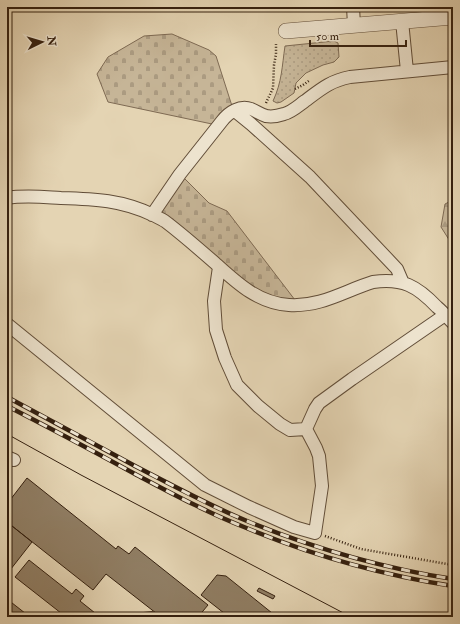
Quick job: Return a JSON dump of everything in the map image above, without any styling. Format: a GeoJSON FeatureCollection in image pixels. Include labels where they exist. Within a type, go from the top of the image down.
{"type":"FeatureCollection","features":[{"type":"Feature","properties":{"kind":"street"},"geometry":{"type":"LineString","coordinates":[[353,7],[354,25]]}},
{"type":"Feature","properties":{"kind":"street"},"geometry":{"type":"LineString","coordinates":[[286,31],[453,17]]}},
{"type":"Feature","properties":{"kind":"street"},"geometry":{"type":"LineString","coordinates":[[402,21],[407,71]]}},
{"type":"Feature","properties":{"kind":"street"},"geometry":{"type":"LineString","coordinates":[[152,215],[174,181],[224,118],[240,108],[246,108],[260,114],[272,116],[288,113],[330,82],[340,78],[453,67]]}},
{"type":"Feature","properties":{"kind":"street"},"geometry":{"type":"LineString","coordinates":[[234,111],[310,177],[397,269],[403,283]]}},
{"type":"Feature","properties":{"kind":"street"},"geometry":{"type":"LineString","coordinates":[[7,198],[34,196],[94,200],[119,203],[142,210],[164,221],[184,236],[218,267],[248,291],[274,303],[288,305],[316,303],[373,282],[393,281],[412,286],[421,291],[449,319],[352,379],[319,403],[314,409],[306,429],[319,456],[322,486],[315,533],[294,527],[205,485],[7,324]]}},
{"type":"Feature","properties":{"kind":"street"},"geometry":{"type":"LineString","coordinates":[[218,267],[214,301],[216,330],[225,358],[237,384],[258,406],[280,424],[290,430],[306,429]]}},
{"type":"Feature","properties":{"kind":"lane"},"geometry":{"type":"LineString","coordinates":[[136,617],[152,615],[155,617]]}},
{"type":"Feature","properties":{"kind":"path"},"geometry":{"type":"LineString","coordinates":[[260,114],[273,88],[276,44]]}},
{"type":"Feature","properties":{"kind":"path"},"geometry":{"type":"LineString","coordinates":[[315,533],[361,549],[453,566]]}},
{"type":"Feature","properties":{"kind":"green space"},"geometry":{"type":"Polygon","coordinates":[[[172,34],[209,50],[216,56],[232,106],[212,124],[108,102],[97,74],[108,57],[144,36],[172,34]]]}},
{"type":"Feature","properties":{"kind":"green space"},"geometry":{"type":"Polygon","coordinates":[[[334,41],[338,43],[339,57],[334,62],[323,65],[306,73],[296,83],[294,93],[281,102],[277,103],[273,101],[280,81],[285,46],[334,41]]]}},
{"type":"Feature","properties":{"kind":"green space"},"geometry":{"type":"Polygon","coordinates":[[[184,178],[209,203],[227,211],[295,300],[275,298],[251,287],[158,212],[184,178]]]}},
{"type":"Feature","properties":{"kind":"green space"},"geometry":{"type":"Polygon","coordinates":[[[453,200],[453,246],[441,227],[445,204],[453,200]]]}},
{"type":"Feature","properties":{"kind":"building"},"geometry":{"type":"Polygon","coordinates":[[[27,478],[116,549],[118,546],[129,554],[135,547],[208,605],[198,617],[161,617],[106,574],[93,590],[7,522],[7,504],[27,478]]]}},
{"type":"Feature","properties":{"kind":"building"},"geometry":{"type":"Polygon","coordinates":[[[7,522],[32,542],[7,574],[7,522]]]}},
{"type":"Feature","properties":{"kind":"building"},"geometry":{"type":"Polygon","coordinates":[[[29,560],[72,594],[76,589],[84,596],[80,601],[95,613],[92,617],[66,617],[15,577],[29,560]]]}},
{"type":"Feature","properties":{"kind":"building"},"geometry":{"type":"Polygon","coordinates":[[[217,575],[226,576],[272,613],[269,617],[229,617],[201,595],[217,575]]]}},
{"type":"Feature","properties":{"kind":"building"},"geometry":{"type":"Polygon","coordinates":[[[259,588],[275,596],[273,599],[257,591],[259,588]]]}},
{"type":"Feature","properties":{"kind":"building"},"geometry":{"type":"Polygon","coordinates":[[[7,599],[30,617],[7,617],[7,599]]]}},
{"type":"Feature","properties":{"kind":"tram line"},"geometry":{"type":"LineString","coordinates":[[7,434],[81,475],[351,617]]}},
{"type":"Feature","properties":{"kind":"railway"},"geometry":{"type":"LineString","coordinates":[[7,397],[176,488],[247,521],[297,540],[348,556],[400,569],[453,579]]}},
{"type":"Feature","properties":{"kind":"railway"},"geometry":{"type":"LineString","coordinates":[[7,406],[175,495],[244,527],[347,563],[399,576],[453,586]]}}]}
